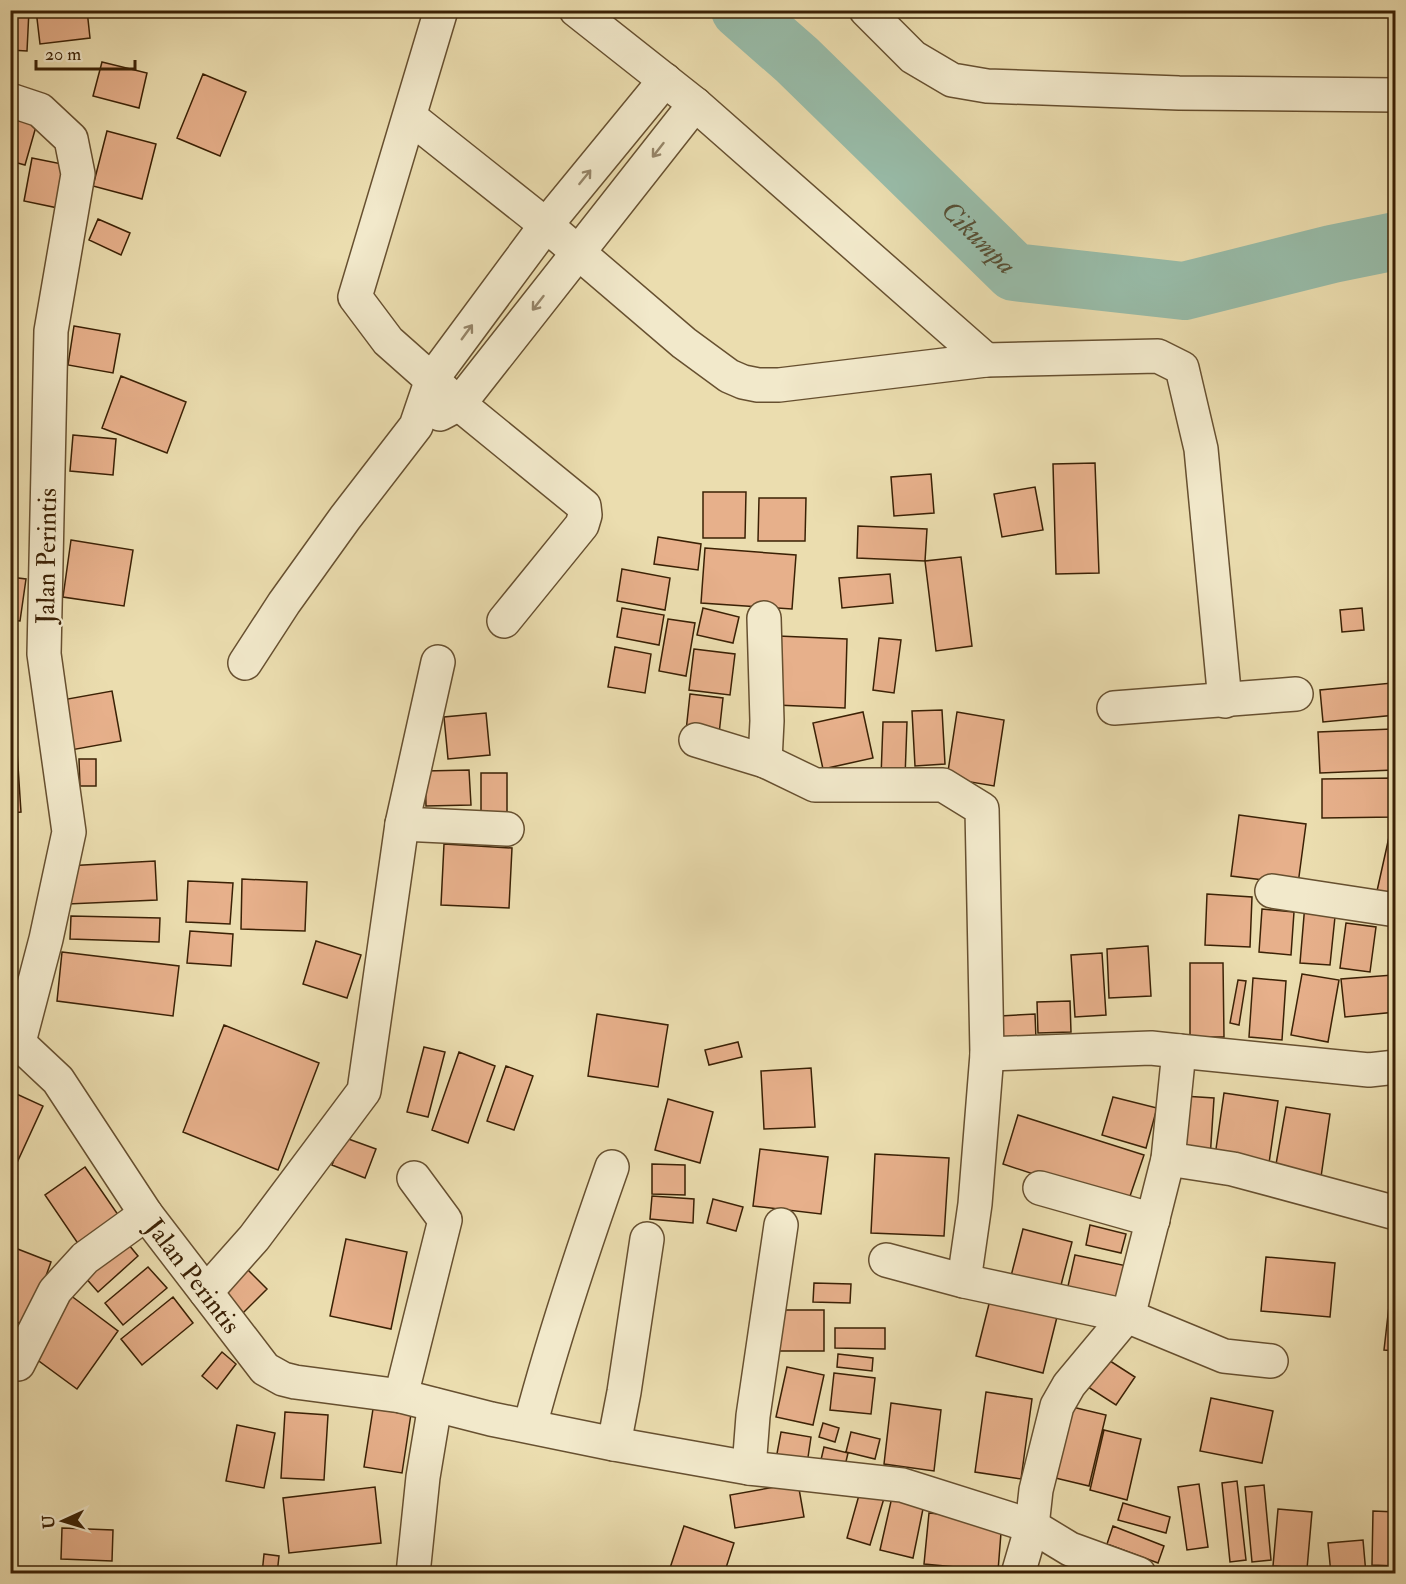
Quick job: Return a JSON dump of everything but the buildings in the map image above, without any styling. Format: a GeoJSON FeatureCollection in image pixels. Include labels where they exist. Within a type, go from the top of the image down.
{"type":"FeatureCollection","features":[{"type":"Feature","properties":{"kind":"street"},"geometry":{"type":"LineString","coordinates":[[441,10],[354,297],[388,341],[459,404],[580,500],[585,510],[582,525],[504,621]]}},
{"type":"Feature","properties":{"kind":"street"},"geometry":{"type":"LineString","coordinates":[[576,10],[695,104],[986,360]]}},
{"type":"Feature","properties":{"kind":"street"},"geometry":{"type":"LineString","coordinates":[[866,10],[913,57],[952,80],[976,84],[1179,93],[1395,95]]}},
{"type":"Feature","properties":{"kind":"street"},"geometry":{"type":"LineString","coordinates":[[246,663],[298,584],[416,426],[432,379],[546,225],[665,80]]}},
{"type":"Feature","properties":{"kind":"street","name":"Jalan Perintis"},"geometry":{"type":"LineString","coordinates":[[10,100],[40,110],[72,139],[78,174],[51,331],[44,654],[69,832],[46,939],[15,1039],[58,1080],[146,1214],[266,1369],[283,1379],[401,1396],[614,1444],[749,1468],[902,1485],[1032,1526],[1070,1549],[1139,1574]]}},
{"type":"Feature","properties":{"kind":"street"},"geometry":{"type":"LineString","coordinates":[[416,426],[459,404],[695,104]]}},
{"type":"Feature","properties":{"kind":"street"},"geometry":{"type":"LineString","coordinates":[[410,117],[546,225],[684,343],[729,376],[743,382],[779,385],[986,360],[1158,356],[1182,368],[1201,449],[1225,701]]}},
{"type":"Feature","properties":{"kind":"street"},"geometry":{"type":"LineString","coordinates":[[764,618],[767,721],[765,761]]}},
{"type":"Feature","properties":{"kind":"street"},"geometry":{"type":"LineString","coordinates":[[206,1292],[254,1238],[364,1091],[402,824],[438,662]]}},
{"type":"Feature","properties":{"kind":"street"},"geometry":{"type":"LineString","coordinates":[[1114,708],[1296,694]]}},
{"type":"Feature","properties":{"kind":"street"},"geometry":{"type":"LineString","coordinates":[[696,740],[765,761],[815,785],[943,785],[982,809],[987,1054],[975,1204],[964,1281]]}},
{"type":"Feature","properties":{"kind":"street"},"geometry":{"type":"LineString","coordinates":[[402,824],[507,829]]}},
{"type":"Feature","properties":{"kind":"street"},"geometry":{"type":"LineString","coordinates":[[1272,891],[1395,910]]}},
{"type":"Feature","properties":{"kind":"street"},"geometry":{"type":"LineString","coordinates":[[987,1054],[1151,1048],[1369,1071],[1395,1067]]}},
{"type":"Feature","properties":{"kind":"street"},"geometry":{"type":"LineString","coordinates":[[1018,1574],[1032,1526],[1036,1490],[1057,1406],[1069,1385],[1127,1316],[1168,1159],[1179,1051]]}},
{"type":"Feature","properties":{"kind":"street"},"geometry":{"type":"LineString","coordinates":[[1168,1159],[1233,1169],[1395,1213]]}},
{"type":"Feature","properties":{"kind":"street"},"geometry":{"type":"LineString","coordinates":[[530,1426],[542,1380],[612,1167]]}},
{"type":"Feature","properties":{"kind":"street"},"geometry":{"type":"LineString","coordinates":[[401,1396],[445,1220],[414,1178]]}},
{"type":"Feature","properties":{"kind":"street"},"geometry":{"type":"LineString","coordinates":[[1040,1188],[1152,1220]]}},
{"type":"Feature","properties":{"kind":"street"},"geometry":{"type":"LineString","coordinates":[[18,1364],[55,1291],[86,1258],[146,1214]]}},
{"type":"Feature","properties":{"kind":"street"},"geometry":{"type":"LineString","coordinates":[[749,1468],[753,1416],[781,1225]]}},
{"type":"Feature","properties":{"kind":"street"},"geometry":{"type":"LineString","coordinates":[[614,1444],[624,1392],[646,1239]]}},
{"type":"Feature","properties":{"kind":"street"},"geometry":{"type":"LineString","coordinates":[[886,1260],[964,1281],[1127,1316],[1224,1356],[1271,1361]]}},
{"type":"Feature","properties":{"kind":"street"},"geometry":{"type":"LineString","coordinates":[[413,1574],[423,1477],[435,1405]]}},
{"type":"Feature","properties":{"kind":"waterway","name":"Cikumpa"},"geometry":{"type":"LineString","coordinates":[[740,10],[797,60],[1014,272],[1184,291],[1332,254],[1396,241]]}}]}
